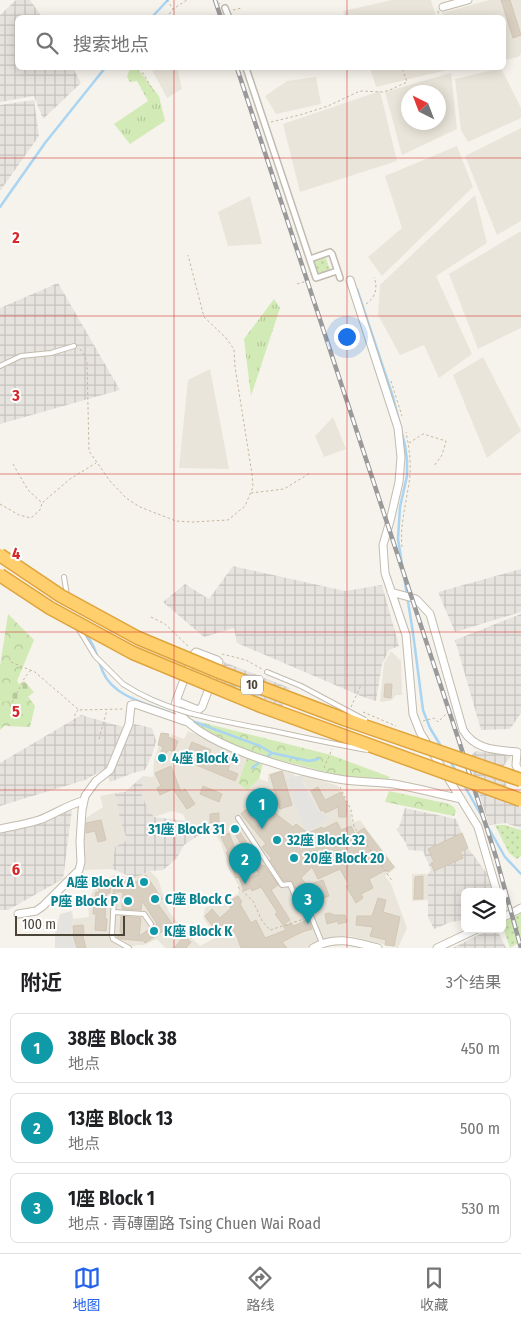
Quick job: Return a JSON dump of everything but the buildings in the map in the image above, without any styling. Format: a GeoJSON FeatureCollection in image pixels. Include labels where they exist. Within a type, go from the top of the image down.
{"type":"FeatureCollection","features":[{"type":"Feature","properties":{"kind":"highway","name":"10"},"geometry":{"type":"LineString","coordinates":[[0,555],[61,596],[138,638],[231,676],[398,738],[521,780]]}},
{"type":"Feature","properties":{"kind":"highway","name":"10"},"geometry":{"type":"LineString","coordinates":[[0,575],[50,608],[133,653],[218,689],[521,800]]}},
{"type":"Feature","properties":{"kind":"street"},"geometry":{"type":"LineString","coordinates":[[443,8],[468,0]]}},
{"type":"Feature","properties":{"kind":"street"},"geometry":{"type":"LineString","coordinates":[[225,8],[228,15]]}},
{"type":"Feature","properties":{"kind":"street"},"geometry":{"type":"LineString","coordinates":[[247,70],[316,278],[337,271]]}},
{"type":"Feature","properties":{"kind":"street"},"geometry":{"type":"LineString","coordinates":[[310,259],[330,252],[340,278]]}},
{"type":"Feature","properties":{"kind":"street"},"geometry":{"type":"LineString","coordinates":[[350,280],[398,428],[401,457],[399,482],[383,544],[384,573],[406,635],[413,714],[420,732],[478,828],[496,888]]}},
{"type":"Feature","properties":{"kind":"street"},"geometry":{"type":"LineString","coordinates":[[391,592],[416,599],[430,614],[435,624],[463,730],[468,739],[477,745],[489,749],[517,752],[516,765],[521,776]]}},
{"type":"Feature","properties":{"kind":"street"},"geometry":{"type":"LineString","coordinates":[[176,701],[198,710],[202,708],[219,662],[196,652],[176,701],[176,707],[190,723],[204,734],[251,755],[328,777],[393,784],[461,800]]}},
{"type":"Feature","properties":{"kind":"street"},"geometry":{"type":"LineString","coordinates":[[18,914],[36,911],[43,906],[79,870],[82,862],[80,842],[84,796],[110,770],[129,724],[131,705],[135,704],[190,723]]}},
{"type":"Feature","properties":{"kind":"street"},"geometry":{"type":"LineString","coordinates":[[0,829],[36,821],[54,814],[71,804],[84,801]]}},
{"type":"Feature","properties":{"kind":"street"},"geometry":{"type":"LineString","coordinates":[[506,916],[521,908]]}},
{"type":"Feature","properties":{"kind":"street"},"geometry":{"type":"LineString","coordinates":[[437,948],[469,933]]}},
{"type":"Feature","properties":{"kind":"street"},"geometry":{"type":"LineString","coordinates":[[313,948],[322,943],[344,940],[378,948]]}},
{"type":"Feature","properties":{"kind":"lane"},"geometry":{"type":"LineString","coordinates":[[0,366],[21,356],[51,353],[74,346]]}},
{"type":"Feature","properties":{"kind":"lane"},"geometry":{"type":"LineString","coordinates":[[64,577],[70,608]]}},
{"type":"Feature","properties":{"kind":"lane"},"geometry":{"type":"LineString","coordinates":[[72,613],[80,633],[89,648],[108,671],[123,684],[156,702],[201,716],[328,744],[394,754]]}},
{"type":"Feature","properties":{"kind":"lane"},"geometry":{"type":"LineString","coordinates":[[267,672],[301,686],[398,738]]}},
{"type":"Feature","properties":{"kind":"lane"},"geometry":{"type":"LineString","coordinates":[[238,818],[282,885],[290,884],[297,901],[306,913],[311,916],[322,943]]}},
{"type":"Feature","properties":{"kind":"lane"},"geometry":{"type":"LineString","coordinates":[[114,896],[112,935],[113,938],[129,948]]}},
{"type":"Feature","properties":{"kind":"lane"},"geometry":{"type":"LineString","coordinates":[[113,912],[144,914],[151,924]]}},
{"type":"Feature","properties":{"kind":"path"},"geometry":{"type":"LineString","coordinates":[[166,0],[173,9]]}},
{"type":"Feature","properties":{"kind":"path"},"geometry":{"type":"LineString","coordinates":[[168,15],[173,9],[187,0]]}},
{"type":"Feature","properties":{"kind":"path"},"geometry":{"type":"LineString","coordinates":[[225,8],[232,10],[242,8]]}},
{"type":"Feature","properties":{"kind":"path"},"geometry":{"type":"LineString","coordinates":[[141,70],[154,92]]}},
{"type":"Feature","properties":{"kind":"path"},"geometry":{"type":"LineString","coordinates":[[266,124],[328,106],[360,91],[383,92],[392,90],[406,83],[403,70]]}},
{"type":"Feature","properties":{"kind":"path"},"geometry":{"type":"LineString","coordinates":[[74,346],[80,349],[86,356],[89,451],[110,481],[126,498],[140,507],[176,521],[228,520],[245,506],[253,487],[234,349],[226,338],[204,317],[188,255]]}},
{"type":"Feature","properties":{"kind":"path"},"geometry":{"type":"LineString","coordinates":[[366,304],[376,293],[374,277]]}},
{"type":"Feature","properties":{"kind":"path"},"geometry":{"type":"LineString","coordinates":[[297,284],[316,278]]}},
{"type":"Feature","properties":{"kind":"path"},"geometry":{"type":"LineString","coordinates":[[408,443],[423,434],[446,441],[442,455],[434,466]]}},
{"type":"Feature","properties":{"kind":"path"},"geometry":{"type":"LineString","coordinates":[[402,547],[402,517],[410,472],[409,449]]}},
{"type":"Feature","properties":{"kind":"path"},"geometry":{"type":"LineString","coordinates":[[0,504],[19,515],[31,518],[40,510],[42,502],[70,479],[96,463]]}},
{"type":"Feature","properties":{"kind":"path"},"geometry":{"type":"LineString","coordinates":[[13,464],[28,490],[42,502]]}},
{"type":"Feature","properties":{"kind":"path"},"geometry":{"type":"LineString","coordinates":[[250,494],[284,489],[310,473]]}},
{"type":"Feature","properties":{"kind":"path"},"geometry":{"type":"LineString","coordinates":[[151,617],[165,624],[194,653]]}},
{"type":"Feature","properties":{"kind":"path"},"geometry":{"type":"LineString","coordinates":[[11,662],[31,669],[78,710],[130,709]]}},
{"type":"Feature","properties":{"kind":"path"},"geometry":{"type":"LineString","coordinates":[[10,707],[24,677],[31,669]]}},
{"type":"Feature","properties":{"kind":"path"},"geometry":{"type":"LineString","coordinates":[[421,721],[434,718],[438,722],[456,704]]}},
{"type":"Feature","properties":{"kind":"path"},"geometry":{"type":"LineString","coordinates":[[99,739],[107,709]]}},
{"type":"Feature","properties":{"kind":"path"},"geometry":{"type":"LineString","coordinates":[[74,726],[75,714],[78,710]]}},
{"type":"Feature","properties":{"kind":"path"},"geometry":{"type":"LineString","coordinates":[[339,785],[350,810],[354,827],[393,882]]}},
{"type":"Feature","properties":{"kind":"path"},"geometry":{"type":"LineString","coordinates":[[238,887],[252,901],[262,922],[270,930],[311,916]]}},
{"type":"Feature","properties":{"kind":"shaded area"},"geometry":{"type":"Polygon","coordinates":[[[16,0],[30,0],[41,15],[15,15],[15,70],[74,70],[81,83],[43,119],[34,96],[0,102],[0,15],[16,0]]]}},
{"type":"Feature","properties":{"kind":"shaded area"},"geometry":{"type":"Polygon","coordinates":[[[392,0],[431,0],[435,15],[344,15],[343,11],[392,0]]]}},
{"type":"Feature","properties":{"kind":"shaded area"},"geometry":{"type":"Polygon","coordinates":[[[489,0],[521,0],[521,54],[518,57],[506,60],[506,15],[443,15],[442,13],[489,0]]]}},
{"type":"Feature","properties":{"kind":"shaded area"},"geometry":{"type":"Polygon","coordinates":[[[152,70],[177,70],[182,89],[167,98],[152,70]]]}},
{"type":"Feature","properties":{"kind":"shaded area"},"geometry":{"type":"Polygon","coordinates":[[[371,70],[447,70],[376,87],[371,70]]]}},
{"type":"Feature","properties":{"kind":"shaded area"},"geometry":{"type":"Polygon","coordinates":[[[493,70],[502,70],[521,108],[521,118],[468,142],[461,130],[455,79],[493,70]]]}},
{"type":"Feature","properties":{"kind":"shaded area"},"geometry":{"type":"Polygon","coordinates":[[[451,73],[457,129],[402,155],[385,92],[401,87],[401,130],[446,130],[446,85],[409,85],[451,73]]]}},
{"type":"Feature","properties":{"kind":"shaded area"},"geometry":{"type":"Polygon","coordinates":[[[316,77],[321,104],[276,114],[265,96],[287,81],[316,77]]]}},
{"type":"Feature","properties":{"kind":"shaded area"},"geometry":{"type":"Polygon","coordinates":[[[380,91],[397,161],[300,192],[283,124],[380,91]]]}},
{"type":"Feature","properties":{"kind":"shaded area"},"geometry":{"type":"Polygon","coordinates":[[[34,100],[39,136],[0,191],[0,105],[34,100]]]}},
{"type":"Feature","properties":{"kind":"shaded area"},"geometry":{"type":"Polygon","coordinates":[[[521,128],[521,221],[497,235],[465,156],[521,128]]]}},
{"type":"Feature","properties":{"kind":"shaded area"},"geometry":{"type":"Polygon","coordinates":[[[457,146],[473,187],[382,276],[368,257],[402,228],[385,176],[457,146]]]}},
{"type":"Feature","properties":{"kind":"shaded area"},"geometry":{"type":"Polygon","coordinates":[[[475,195],[487,243],[436,276],[472,354],[439,378],[424,345],[400,355],[378,315],[380,285],[475,195]]]}},
{"type":"Feature","properties":{"kind":"shaded area"},"geometry":{"type":"Polygon","coordinates":[[[250,196],[262,244],[228,246],[218,212],[250,196]]]}},
{"type":"Feature","properties":{"kind":"shaded area"},"geometry":{"type":"Polygon","coordinates":[[[521,231],[521,328],[478,349],[449,274],[521,231]]]}},
{"type":"Feature","properties":{"kind":"shaded area"},"geometry":{"type":"Polygon","coordinates":[[[58,283],[120,390],[0,424],[0,308],[58,283]]]}},
{"type":"Feature","properties":{"kind":"shaded area"},"geometry":{"type":"Polygon","coordinates":[[[483,357],[521,431],[487,458],[453,375],[483,357]]]}},
{"type":"Feature","properties":{"kind":"shaded area"},"geometry":{"type":"Polygon","coordinates":[[[210,369],[229,469],[179,468],[188,380],[210,369]]]}},
{"type":"Feature","properties":{"kind":"shaded area"},"geometry":{"type":"Polygon","coordinates":[[[333,417],[346,449],[324,457],[315,436],[333,417]]]}},
{"type":"Feature","properties":{"kind":"shaded area"},"geometry":{"type":"Polygon","coordinates":[[[233,566],[345,591],[382,585],[399,646],[389,650],[382,664],[376,701],[237,643],[234,628],[204,637],[163,602],[185,584],[209,599],[233,566]]]}},
{"type":"Feature","properties":{"kind":"shaded area"},"geometry":{"type":"Polygon","coordinates":[[[521,569],[521,612],[455,632],[438,592],[521,569]]]}},
{"type":"Feature","properties":{"kind":"shaded area"},"geometry":{"type":"Polygon","coordinates":[[[521,614],[521,713],[510,729],[481,730],[455,640],[521,614]]]}},
{"type":"Feature","properties":{"kind":"shaded area"},"geometry":{"type":"Polygon","coordinates":[[[391,651],[401,661],[402,695],[396,695],[392,700],[380,702],[384,663],[391,651]]]}},
{"type":"Feature","properties":{"kind":"shaded area"},"geometry":{"type":"Polygon","coordinates":[[[224,662],[290,688],[277,718],[215,694],[225,668],[223,666],[224,662]]]}},
{"type":"Feature","properties":{"kind":"shaded area"},"geometry":{"type":"Polygon","coordinates":[[[81,715],[123,727],[106,768],[85,780],[0,806],[0,763],[81,715]]]}},
{"type":"Feature","properties":{"kind":"shaded area"},"geometry":{"type":"Polygon","coordinates":[[[134,724],[152,728],[156,741],[152,755],[145,770],[110,782],[108,777],[113,772],[134,724]]]}},
{"type":"Feature","properties":{"kind":"shaded area"},"geometry":{"type":"Polygon","coordinates":[[[188,731],[247,758],[238,783],[247,789],[259,779],[268,782],[268,774],[282,770],[294,774],[295,777],[286,777],[306,832],[329,818],[318,810],[303,781],[305,775],[338,786],[350,811],[352,823],[360,820],[396,868],[385,876],[391,884],[407,928],[398,948],[349,936],[339,936],[322,939],[306,948],[165,948],[157,939],[144,945],[125,948],[76,948],[71,936],[73,919],[89,917],[88,902],[96,885],[114,875],[134,878],[150,871],[158,879],[168,910],[183,930],[200,946],[217,937],[203,918],[205,908],[238,894],[239,887],[229,869],[221,843],[211,828],[204,832],[186,821],[183,814],[172,811],[154,817],[142,795],[143,776],[153,777],[154,760],[159,746],[166,749],[171,734],[184,739],[188,731]]]}},
{"type":"Feature","properties":{"kind":"shaded area"},"geometry":{"type":"Polygon","coordinates":[[[476,751],[511,756],[502,768],[508,793],[521,803],[521,828],[505,823],[489,825],[468,758],[476,751]]]}},
{"type":"Feature","properties":{"kind":"shaded area"},"geometry":{"type":"Polygon","coordinates":[[[305,775],[303,782],[318,810],[330,818],[306,833],[285,778],[305,775]]]}},
{"type":"Feature","properties":{"kind":"shaded area"},"geometry":{"type":"Polygon","coordinates":[[[143,776],[142,795],[154,817],[186,821],[204,832],[184,845],[177,858],[163,870],[150,871],[134,878],[112,869],[115,847],[127,840],[120,819],[115,793],[125,792],[143,776]]]}},
{"type":"Feature","properties":{"kind":"shaded area"},"geometry":{"type":"Polygon","coordinates":[[[115,793],[120,819],[127,840],[115,847],[112,869],[84,870],[80,822],[103,807],[100,796],[115,793]]]}},
{"type":"Feature","properties":{"kind":"shaded area"},"geometry":{"type":"Polygon","coordinates":[[[405,808],[456,819],[468,848],[491,879],[493,888],[461,888],[461,921],[451,922],[434,929],[428,917],[428,874],[431,870],[423,851],[408,850],[406,843],[396,829],[399,827],[405,808]]]}},
{"type":"Feature","properties":{"kind":"shaded area"},"geometry":{"type":"Polygon","coordinates":[[[72,810],[63,879],[8,910],[0,910],[0,830],[72,810]]]}},
{"type":"Feature","properties":{"kind":"shaded area"},"geometry":{"type":"Polygon","coordinates":[[[412,874],[428,874],[429,900],[412,901],[412,874]]]}},
{"type":"Feature","properties":{"kind":"shaded area"},"geometry":{"type":"Polygon","coordinates":[[[72,911],[71,936],[76,948],[55,948],[55,933],[60,914],[72,911]]]}},
{"type":"Feature","properties":{"kind":"shaded area"},"geometry":{"type":"Polygon","coordinates":[[[498,933],[506,948],[453,948],[480,934],[498,933]]]}},
{"type":"Feature","properties":{"kind":"green space"},"geometry":{"type":"Polygon","coordinates":[[[129,70],[139,70],[159,96],[165,121],[130,144],[114,124],[148,101],[137,81],[130,82],[127,77],[129,70]]]}},
{"type":"Feature","properties":{"kind":"green space"},"geometry":{"type":"Polygon","coordinates":[[[326,258],[330,270],[316,274],[313,262],[326,258]]]}},
{"type":"Feature","properties":{"kind":"green space"},"geometry":{"type":"Polygon","coordinates":[[[274,299],[280,308],[251,396],[244,339],[274,299]]]}},
{"type":"Feature","properties":{"kind":"green space"},"geometry":{"type":"Polygon","coordinates":[[[8,614],[34,640],[17,681],[35,706],[30,727],[4,726],[0,730],[0,666],[8,614]]]}},
{"type":"Feature","properties":{"kind":"green space"},"geometry":{"type":"Polygon","coordinates":[[[24,681],[34,692],[29,696],[4,702],[1,692],[24,681]]]}},
{"type":"Feature","properties":{"kind":"green space"},"geometry":{"type":"Polygon","coordinates":[[[196,721],[331,755],[390,777],[388,779],[346,777],[259,755],[207,733],[196,721]]]}},
{"type":"Feature","properties":{"kind":"green space"},"geometry":{"type":"Polygon","coordinates":[[[247,758],[263,763],[259,779],[247,790],[238,783],[247,758]]]}},
{"type":"Feature","properties":{"kind":"green space"},"geometry":{"type":"Polygon","coordinates":[[[389,791],[449,804],[456,811],[454,816],[385,802],[389,791]]]}},
{"type":"Feature","properties":{"kind":"green space"},"geometry":{"type":"Polygon","coordinates":[[[495,825],[505,825],[521,830],[521,856],[517,859],[509,853],[495,825]]]}},
{"type":"Feature","properties":{"kind":"green space"},"geometry":{"type":"Polygon","coordinates":[[[521,913],[521,941],[510,948],[505,933],[506,922],[521,913]]]}},
{"type":"Feature","properties":{"kind":"waterway"},"geometry":{"type":"LineString","coordinates":[[154,15],[168,0]]}},
{"type":"Feature","properties":{"kind":"waterway"},"geometry":{"type":"LineString","coordinates":[[0,207],[45,143],[103,70]]}},
{"type":"Feature","properties":{"kind":"waterway"},"geometry":{"type":"LineString","coordinates":[[357,289],[393,397],[405,445],[407,476],[400,507],[398,539],[423,710],[430,728],[442,748]]}},
{"type":"Feature","properties":{"kind":"waterway"},"geometry":{"type":"LineString","coordinates":[[85,634],[94,647],[103,672],[115,688],[134,699],[173,714]]}},
{"type":"Feature","properties":{"kind":"waterway"},"geometry":{"type":"LineString","coordinates":[[192,721],[260,746],[272,753]]}},
{"type":"Feature","properties":{"kind":"waterway"},"geometry":{"type":"LineString","coordinates":[[252,768],[272,753],[309,761],[318,759]]}},
{"type":"Feature","properties":{"kind":"waterway"},"geometry":{"type":"LineString","coordinates":[[450,761],[456,771]]}},
{"type":"Feature","properties":{"kind":"waterway"},"geometry":{"type":"LineString","coordinates":[[464,785],[505,857],[521,874]]}},
{"type":"Feature","properties":{"kind":"railway"},"geometry":{"type":"LineString","coordinates":[[215,0],[220,15]]}},
{"type":"Feature","properties":{"kind":"railway"},"geometry":{"type":"LineString","coordinates":[[238,70],[460,744],[496,857],[521,948]]}},
{"type":"Feature","properties":{"kind":"place","name":"4座 Block 4"},"geometry":{"type":"Point","coordinates":[162,758]}},
{"type":"Feature","properties":{"kind":"place","name":"31座 Block 31"},"geometry":{"type":"Point","coordinates":[235,829]}},
{"type":"Feature","properties":{"kind":"place","name":"38座 Block 38"},"geometry":{"type":"Point","coordinates":[262,829]}},
{"type":"Feature","properties":{"kind":"place","name":"32座 Block 32"},"geometry":{"type":"Point","coordinates":[277,840]}},
{"type":"Feature","properties":{"kind":"place","name":"20座 Block 20"},"geometry":{"type":"Point","coordinates":[294,858]}},
{"type":"Feature","properties":{"kind":"place","name":"A座 Block A"},"geometry":{"type":"Point","coordinates":[144,882]}},
{"type":"Feature","properties":{"kind":"place","name":"13座 Block 13"},"geometry":{"type":"Point","coordinates":[245,884]}},
{"type":"Feature","properties":{"kind":"place","name":"C座 Block C"},"geometry":{"type":"Point","coordinates":[155,899]}},
{"type":"Feature","properties":{"kind":"place","name":"P座 Block P"},"geometry":{"type":"Point","coordinates":[128,901]}},
{"type":"Feature","properties":{"kind":"place","name":"1座 Block 1"},"geometry":{"type":"Point","coordinates":[308,924]}},
{"type":"Feature","properties":{"kind":"place","name":"K座 Block K"},"geometry":{"type":"Point","coordinates":[154,931]}}]}
